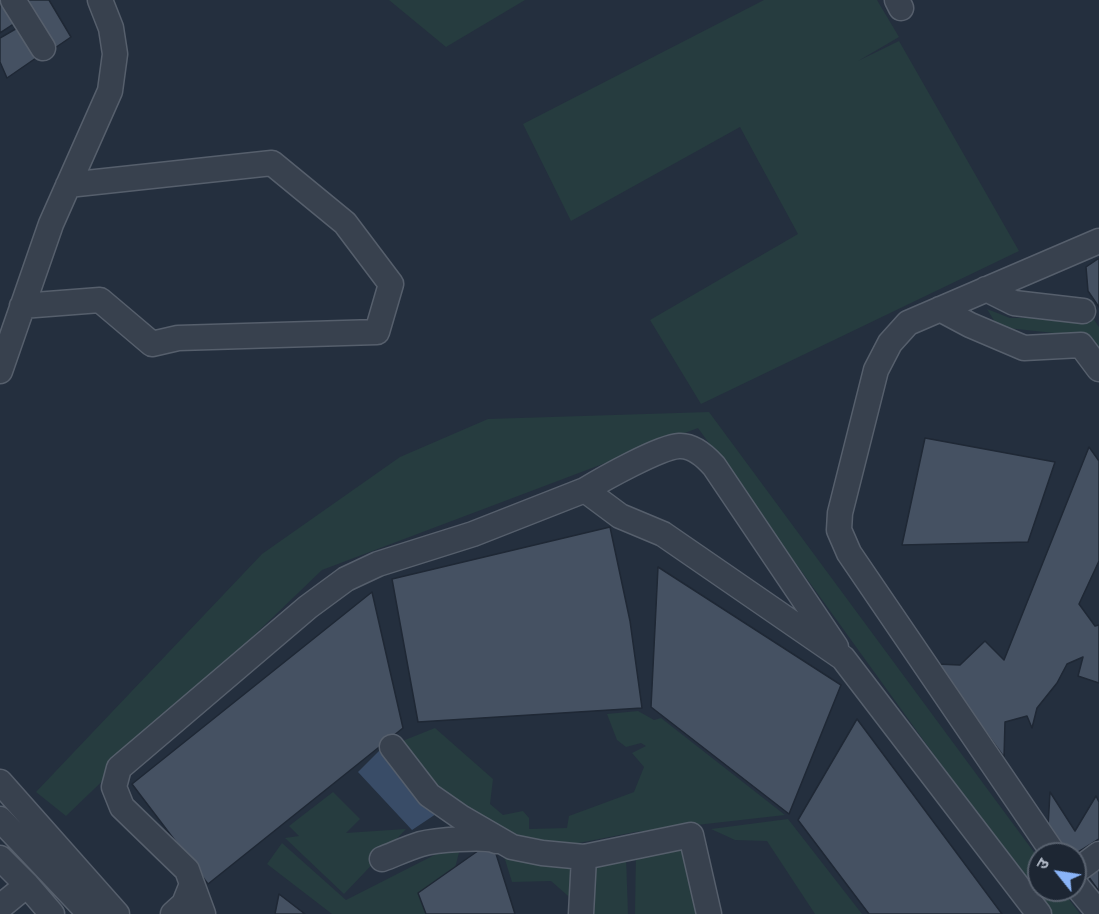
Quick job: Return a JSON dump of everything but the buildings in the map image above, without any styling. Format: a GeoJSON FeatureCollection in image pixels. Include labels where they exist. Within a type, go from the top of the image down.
{"type":"FeatureCollection","features":[{"type":"Feature","properties":{"kind":"street"},"geometry":{"type":"LineString","coordinates":[[13,0],[43,48]]}},
{"type":"Feature","properties":{"kind":"street"},"geometry":{"type":"LineString","coordinates":[[0,371],[51,224],[110,91],[116,54],[111,27],[100,0]]}},
{"type":"Feature","properties":{"kind":"street"},"geometry":{"type":"LineString","coordinates":[[22,306],[100,300],[152,344],[178,338],[377,332],[391,284],[345,223],[272,163],[68,185]]}},
{"type":"Feature","properties":{"kind":"street"},"geometry":{"type":"LineString","coordinates":[[1046,842],[849,553],[839,530],[840,513],[876,370],[890,343],[908,322],[1099,241]]}},
{"type":"Feature","properties":{"kind":"street"},"geometry":{"type":"LineString","coordinates":[[986,289],[1014,303],[1083,311]]}},
{"type":"Feature","properties":{"kind":"street"},"geometry":{"type":"LineString","coordinates":[[940,309],[970,325],[1024,348],[1080,345],[1099,369]]}},
{"type":"Feature","properties":{"kind":"street"},"geometry":{"type":"LineString","coordinates":[[203,914],[187,870],[122,807],[114,787],[119,768],[308,607],[346,579],[378,564],[473,534],[585,490],[603,479],[679,446],[704,454],[714,466],[843,658],[1039,914]]}},
{"type":"Feature","properties":{"kind":"street"},"geometry":{"type":"LineString","coordinates":[[585,490],[620,516],[663,534],[843,658]]}},
{"type":"Feature","properties":{"kind":"street"},"geometry":{"type":"LineString","coordinates":[[392,747],[429,795],[462,818],[512,847]]}},
{"type":"Feature","properties":{"kind":"street"},"geometry":{"type":"LineString","coordinates":[[0,782],[117,914]]}},
{"type":"Feature","properties":{"kind":"street"},"geometry":{"type":"LineString","coordinates":[[0,819],[90,914]]}},
{"type":"Feature","properties":{"kind":"street"},"geometry":{"type":"LineString","coordinates":[[382,859],[423,843],[447,841],[490,838],[512,847],[542,853],[584,857],[691,836],[709,914]]}},
{"type":"Feature","properties":{"kind":"street"},"geometry":{"type":"LineString","coordinates":[[581,914],[584,857]]}},
{"type":"Feature","properties":{"kind":"street"},"geometry":{"type":"LineString","coordinates":[[0,858],[51,914]]}},
{"type":"Feature","properties":{"kind":"street"},"geometry":{"type":"LineString","coordinates":[[173,914],[184,904],[192,884]]}},
{"type":"Feature","properties":{"kind":"street"},"geometry":{"type":"LineString","coordinates":[[0,907],[27,885]]}},
{"type":"Feature","properties":{"kind":"street"},"geometry":{"type":"LineString","coordinates":[[1087,898],[1099,913]]}},
{"type":"Feature","properties":{"kind":"green space"},"geometry":{"type":"Polygon","coordinates":[[[389,0],[525,0],[446,47],[389,0]]]}},
{"type":"Feature","properties":{"kind":"green space"},"geometry":{"type":"Polygon","coordinates":[[[764,0],[877,0],[899,37],[858,61],[899,41],[1019,251],[701,404],[650,320],[798,234],[740,127],[571,221],[523,124],[764,0]]]}},
{"type":"Feature","properties":{"kind":"green space"},"geometry":{"type":"Polygon","coordinates":[[[987,309],[1010,318],[1092,317],[1099,327],[1099,358],[1082,336],[998,327],[987,309]]]}},
{"type":"Feature","properties":{"kind":"green space"},"geometry":{"type":"Polygon","coordinates":[[[709,412],[1027,843],[1027,884],[698,428],[322,570],[66,816],[36,792],[262,554],[400,457],[488,419],[709,412]]]}},
{"type":"Feature","properties":{"kind":"green space"},"geometry":{"type":"Polygon","coordinates":[[[638,711],[654,720],[661,718],[785,815],[635,832],[543,850],[462,810],[395,744],[435,728],[493,779],[490,804],[503,815],[523,811],[529,818],[529,829],[567,828],[569,816],[634,792],[644,767],[632,753],[646,746],[641,743],[626,747],[617,740],[607,714],[638,711]]]}},
{"type":"Feature","properties":{"kind":"green space"},"geometry":{"type":"Polygon","coordinates":[[[333,792],[360,819],[346,833],[406,829],[344,894],[285,838],[299,836],[289,826],[333,792]]]}},
{"type":"Feature","properties":{"kind":"green space"},"geometry":{"type":"Polygon","coordinates":[[[788,819],[862,914],[815,914],[767,841],[735,840],[711,829],[788,819]]]}},
{"type":"Feature","properties":{"kind":"green space"},"geometry":{"type":"Polygon","coordinates":[[[688,837],[705,914],[635,914],[636,851],[688,837]]]}},
{"type":"Feature","properties":{"kind":"green space"},"geometry":{"type":"Polygon","coordinates":[[[462,841],[443,914],[332,914],[267,864],[282,843],[346,900],[462,841]]]}},
{"type":"Feature","properties":{"kind":"green space"},"geometry":{"type":"Polygon","coordinates":[[[502,850],[579,864],[575,902],[551,881],[512,882],[502,850]]]}},
{"type":"Feature","properties":{"kind":"green space"},"geometry":{"type":"Polygon","coordinates":[[[626,856],[628,914],[585,914],[594,860],[626,856]]]}},
{"type":"Feature","properties":{"kind":"green space"},"geometry":{"type":"Polygon","coordinates":[[[1040,902],[1071,902],[1080,914],[1049,914],[1040,902]]]}},
{"type":"Feature","properties":{"kind":"water"},"geometry":{"type":"Polygon","coordinates":[[[381,749],[439,812],[412,830],[358,772],[381,749]]]}}]}
